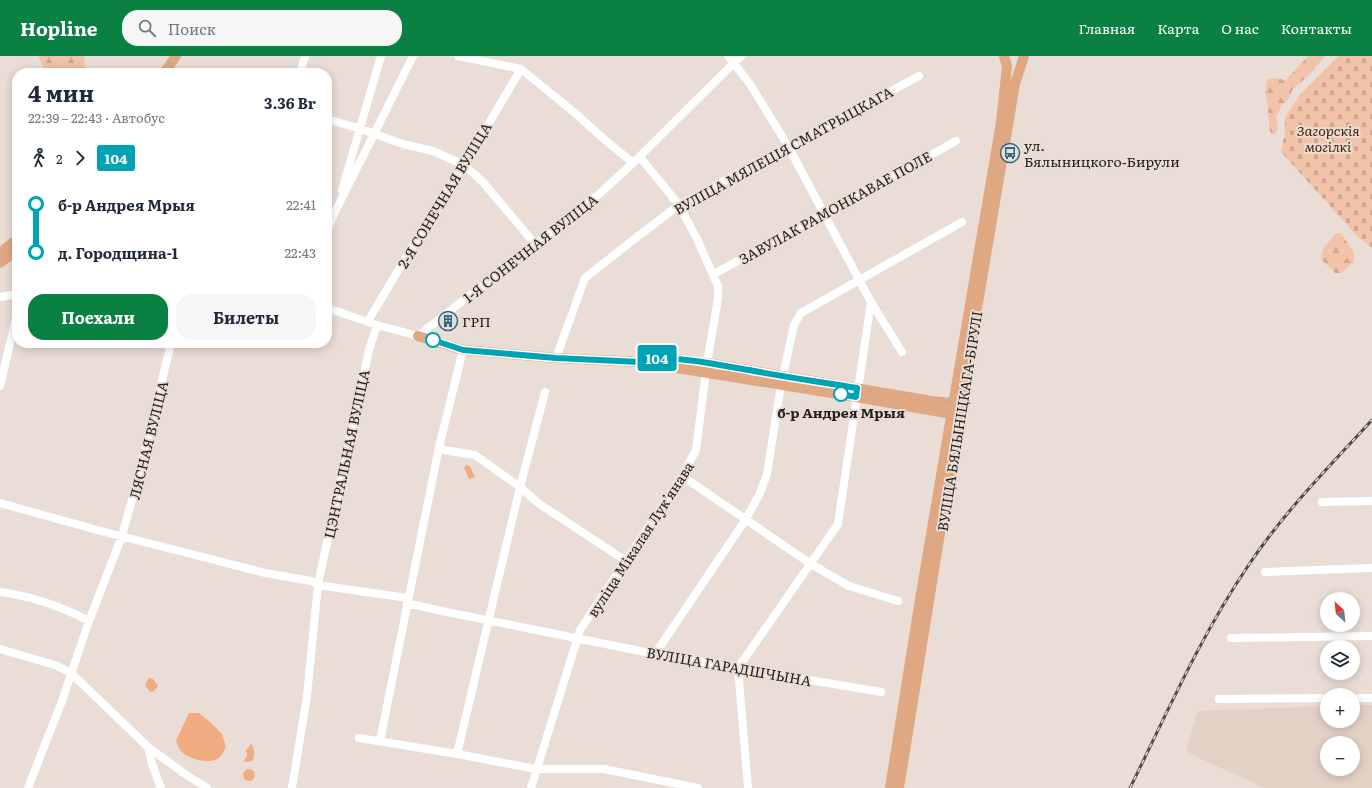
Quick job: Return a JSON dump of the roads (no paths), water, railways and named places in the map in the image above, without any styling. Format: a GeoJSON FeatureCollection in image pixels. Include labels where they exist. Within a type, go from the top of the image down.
{"type":"FeatureCollection","features":[{"type":"Feature","properties":{"kind":"main road"},"geometry":{"type":"LineString","coordinates":[[159,68],[167,56]]}},
{"type":"Feature","properties":{"kind":"main road"},"geometry":{"type":"LineString","coordinates":[[168,68],[176,56]]}},
{"type":"Feature","properties":{"kind":"main road","name":"ВУЛІЦА БЯЛЫНІЦКАГА-БІРУЛІ"},"geometry":{"type":"LineString","coordinates":[[899,788],[1001,122],[1007,66],[1004,56]]}},
{"type":"Feature","properties":{"kind":"main road","name":"ВУЛІЦА БЯЛЫНІЦКАГА-БІРУЛІ"},"geometry":{"type":"LineString","coordinates":[[890,788],[919,605],[1015,84],[1024,56]]}},
{"type":"Feature","properties":{"kind":"main road"},"geometry":{"type":"LineString","coordinates":[[0,253],[12,242]]}},
{"type":"Feature","properties":{"kind":"main road"},"geometry":{"type":"LineString","coordinates":[[0,263],[12,254]]}},
{"type":"Feature","properties":{"kind":"main road"},"geometry":{"type":"LineString","coordinates":[[418,336],[463,350],[556,358],[640,362],[653,358],[666,358],[707,368],[956,409]]}},
{"type":"Feature","properties":{"kind":"street"},"geometry":{"type":"LineString","coordinates":[[301,68],[305,56]]}},
{"type":"Feature","properties":{"kind":"street"},"geometry":{"type":"LineString","coordinates":[[336,212],[381,56]]}},
{"type":"Feature","properties":{"kind":"street"},"geometry":{"type":"LineString","coordinates":[[332,220],[413,56]]}},
{"type":"Feature","properties":{"kind":"street"},"geometry":{"type":"LineString","coordinates":[[458,56],[521,69],[575,112],[604,140],[633,163]]}},
{"type":"Feature","properties":{"kind":"street"},"geometry":{"type":"LineString","coordinates":[[728,56],[750,84],[788,146],[871,302],[902,352]]}},
{"type":"Feature","properties":{"kind":"street","name":"1-Я СОНЕЧНАЯ ВУЛІЦА"},"geometry":{"type":"LineString","coordinates":[[418,336],[586,205],[640,157],[741,56]]}},
{"type":"Feature","properties":{"kind":"street","name":"2-Я СОНЕЧНАЯ ВУЛІЦА"},"geometry":{"type":"LineString","coordinates":[[368,321],[438,202],[464,165],[521,69]]}},
{"type":"Feature","properties":{"kind":"street","name":"ВУЛІЦА МЯЛЕЦІЯ СМАТРЫЦКАГА"},"geometry":{"type":"LineString","coordinates":[[556,358],[585,278],[679,205],[918,76]]}},
{"type":"Feature","properties":{"kind":"street"},"geometry":{"type":"LineString","coordinates":[[332,121],[361,129],[407,145],[439,152],[464,165],[482,181],[535,244]]}},
{"type":"Feature","properties":{"kind":"street","name":"ЗАВУЛАК РАМОНКАВАЕ ПОЛЕ"},"geometry":{"type":"LineString","coordinates":[[714,274],[956,141]]}},
{"type":"Feature","properties":{"kind":"street","name":"вуліца Мікалая Лукʼянава"},"geometry":{"type":"LineString","coordinates":[[531,788],[580,630],[682,476],[696,450],[718,299],[718,286],[698,239],[679,205],[640,157]]}},
{"type":"Feature","properties":{"kind":"street"},"geometry":{"type":"LineString","coordinates":[[655,654],[746,519],[760,493],[768,474],[782,381],[794,325],[801,313],[962,222]]}},
{"type":"Feature","properties":{"kind":"street"},"geometry":{"type":"LineString","coordinates":[[0,297],[12,295]]}},
{"type":"Feature","properties":{"kind":"street"},"geometry":{"type":"LineString","coordinates":[[748,788],[738,668],[838,524],[871,302]]}},
{"type":"Feature","properties":{"kind":"street"},"geometry":{"type":"LineString","coordinates":[[332,310],[377,325],[418,336]]}},
{"type":"Feature","properties":{"kind":"street","name":"ЦЭНТРАЛЬНАЯ ВУЛІЦА"},"geometry":{"type":"LineString","coordinates":[[292,788],[307,696],[318,584],[369,350],[377,325]]}},
{"type":"Feature","properties":{"kind":"street"},"geometry":{"type":"LineString","coordinates":[[0,386],[12,335]]}},
{"type":"Feature","properties":{"kind":"street","name":"ЛЯСНАЯ ВУЛІЦА"},"geometry":{"type":"LineString","coordinates":[[28,788],[62,701],[89,621],[122,536],[138,481],[170,348]]}},
{"type":"Feature","properties":{"kind":"street"},"geometry":{"type":"LineString","coordinates":[[380,742],[439,447],[463,350]]}},
{"type":"Feature","properties":{"kind":"street"},"geometry":{"type":"LineString","coordinates":[[457,754],[520,487],[545,392]]}},
{"type":"Feature","properties":{"kind":"street"},"geometry":{"type":"LineString","coordinates":[[439,447],[444,450],[474,455],[520,487],[538,503],[626,561]]}},
{"type":"Feature","properties":{"kind":"street"},"geometry":{"type":"LineString","coordinates":[[682,476],[811,564],[849,586],[898,601]]}},
{"type":"Feature","properties":{"kind":"street"},"geometry":{"type":"LineString","coordinates":[[1322,502],[1372,501]]}},
{"type":"Feature","properties":{"kind":"street"},"geometry":{"type":"LineString","coordinates":[[0,503],[97,530],[265,573],[311,581],[324,586],[408,601],[488,621],[577,638]]}},
{"type":"Feature","properties":{"kind":"street"},"geometry":{"type":"LineString","coordinates":[[1265,572],[1372,568]]}},
{"type":"Feature","properties":{"kind":"street"},"geometry":{"type":"LineString","coordinates":[[0,592],[39,601],[89,621]]}},
{"type":"Feature","properties":{"kind":"street"},"geometry":{"type":"LineString","coordinates":[[1231,638],[1372,636]]}},
{"type":"Feature","properties":{"kind":"street","name":"ВУЛІЦА ГАРАДШЧЫНА"},"geometry":{"type":"LineString","coordinates":[[577,638],[655,654],[881,692]]}},
{"type":"Feature","properties":{"kind":"street"},"geometry":{"type":"LineString","coordinates":[[0,650],[61,667],[71,673],[148,747],[184,774],[207,788]]}},
{"type":"Feature","properties":{"kind":"street"},"geometry":{"type":"LineString","coordinates":[[1220,699],[1320,698]]}},
{"type":"Feature","properties":{"kind":"street"},"geometry":{"type":"LineString","coordinates":[[1360,698],[1372,698]]}},
{"type":"Feature","properties":{"kind":"street"},"geometry":{"type":"LineString","coordinates":[[359,738],[457,754],[536,770],[604,769],[698,788]]}},
{"type":"Feature","properties":{"kind":"street"},"geometry":{"type":"LineString","coordinates":[[148,747],[152,764],[161,788]]}},
{"type":"Feature","properties":{"kind":"railway"},"geometry":{"type":"LineString","coordinates":[[1130,788],[1200,647],[1215,619],[1248,566],[1291,509],[1372,420]]}},
{"type":"Feature","properties":{"kind":"place","name":"ул. Бялыницкого-Бирули"},"geometry":{"type":"Point","coordinates":[1010,153]}},
{"type":"Feature","properties":{"kind":"place","name":"ГРП"},"geometry":{"type":"Point","coordinates":[448,321]}},
{"type":"Feature","properties":{"kind":"place","name":"б-р Андрея Мрыя"},"geometry":{"type":"Point","coordinates":[841,394]}},
{"type":"Feature","properties":{"kind":"park label","name":"Загорскія могілкі"},"geometry":{"type":"Point","coordinates":[1328,138]}}]}
